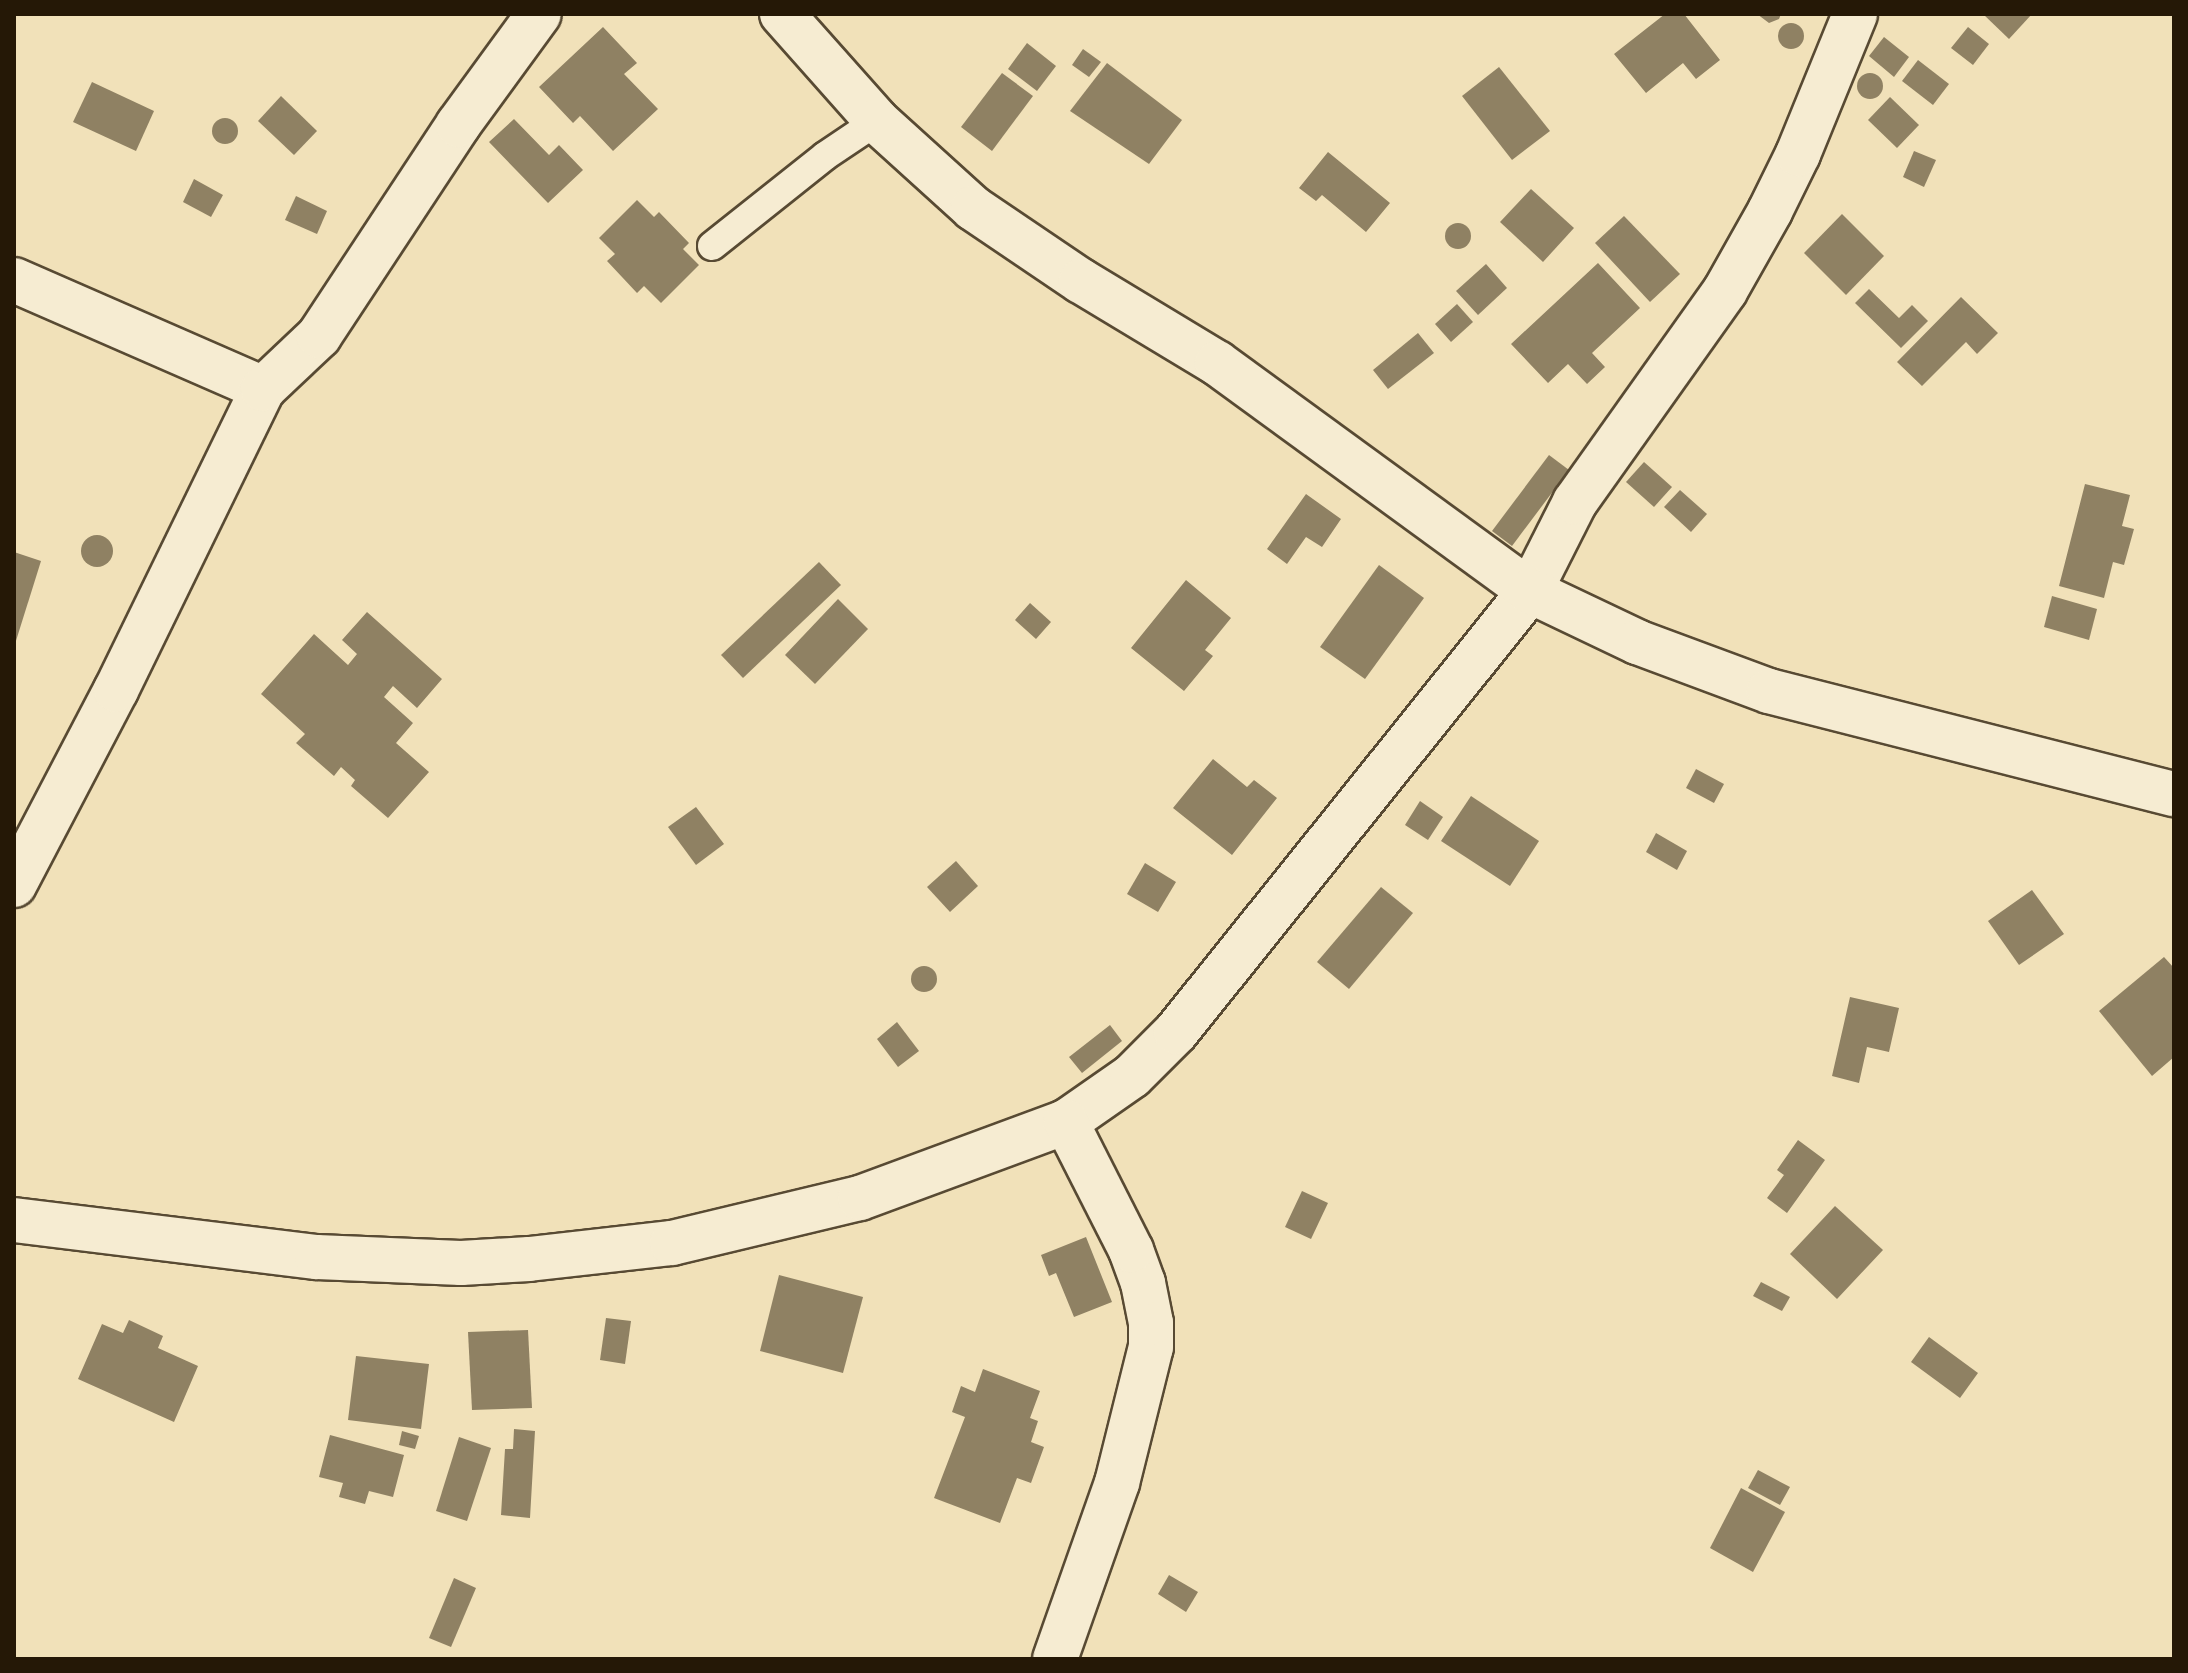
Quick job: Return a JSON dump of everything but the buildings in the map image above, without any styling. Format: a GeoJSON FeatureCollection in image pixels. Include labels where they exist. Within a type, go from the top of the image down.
{"type":"FeatureCollection","features":[{"type":"Feature","properties":{"kind":"street"},"geometry":{"type":"LineString","coordinates":[[14,885],[116,690],[263,389],[319,336],[458,125],[539,14]]}},
{"type":"Feature","properties":{"kind":"street"},"geometry":{"type":"LineString","coordinates":[[782,14],[877,121],[973,208],[1081,281],[1217,363],[1530,591],[1637,642],[1769,691],[2174,794]]}},
{"type":"Feature","properties":{"kind":"street"},"geometry":{"type":"LineString","coordinates":[[14,1220],[317,1257],[461,1263],[529,1259],[672,1243],[860,1198],[1066,1122],[1132,1076],[1176,1032],[1530,591],[1575,502],[1677,361],[1747,251],[1798,154],[1855,14]]}},
{"type":"Feature","properties":{"kind":"street"},"geometry":{"type":"LineString","coordinates":[[14,280],[263,389]]}},
{"type":"Feature","properties":{"kind":"street"},"geometry":{"type":"LineString","coordinates":[[1055,1659],[1117,1483],[1151,1347],[1151,1323],[1143,1283],[1131,1250],[1066,1122]]}},
{"type":"Feature","properties":{"kind":"lane"},"geometry":{"type":"LineString","coordinates":[[712,246],[825,156],[877,121]]}}]}
